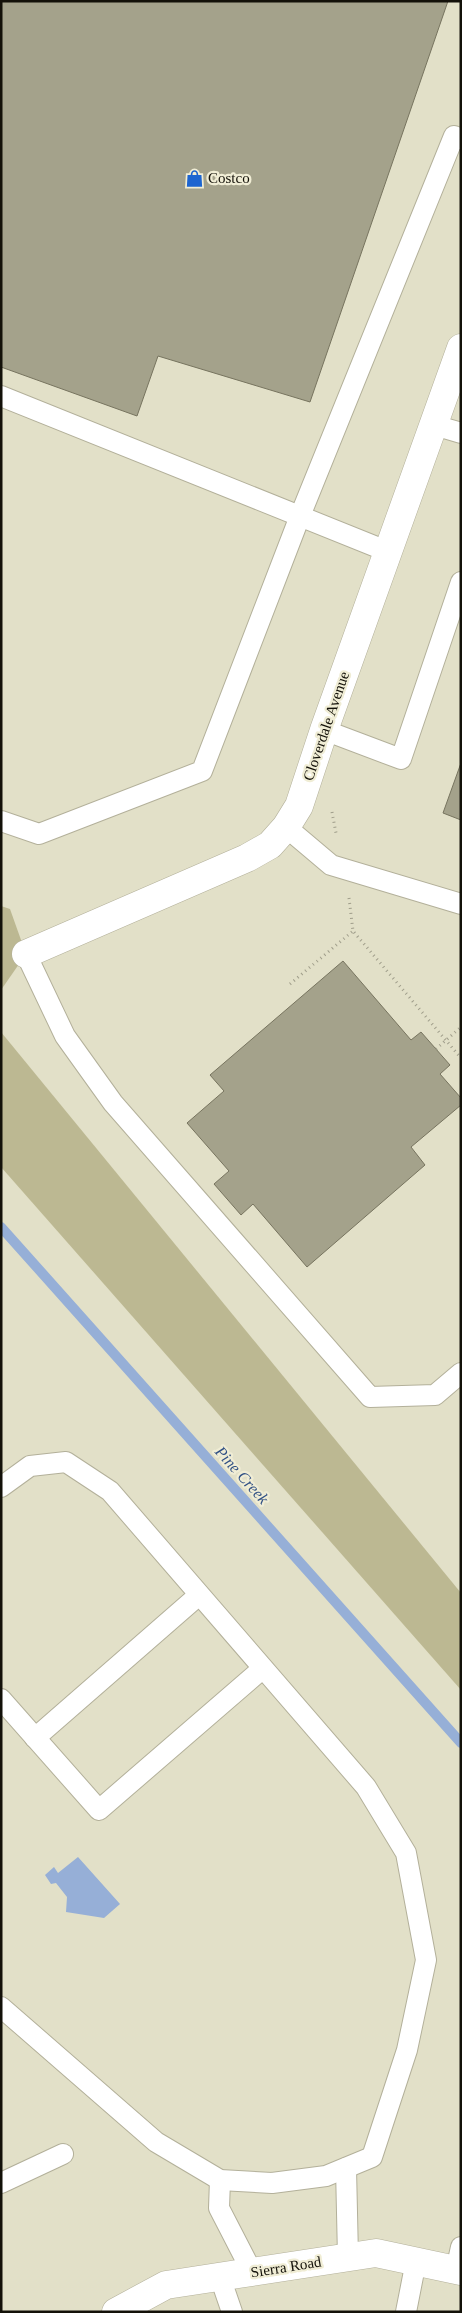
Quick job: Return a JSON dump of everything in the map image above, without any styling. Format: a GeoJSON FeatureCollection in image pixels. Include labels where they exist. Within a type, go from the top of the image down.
{"type":"FeatureCollection","features":[{"type":"Feature","properties":{"kind":"street","name":"Cloverdale Avenue"},"geometry":{"type":"LineString","coordinates":[[26,954],[247,858],[270,845],[286,827],[299,806],[324,730],[461,348]]}},
{"type":"Feature","properties":{"kind":"street","name":"Sierra Road"},"geometry":{"type":"LineString","coordinates":[[116,2312],[166,2285],[348,2257],[376,2253],[416,2261],[459,2262]]}},
{"type":"Feature","properties":{"kind":"lane"},"geometry":{"type":"LineString","coordinates":[[1,821],[40,834],[202,771],[300,516],[454,136],[461,139]]}},
{"type":"Feature","properties":{"kind":"lane"},"geometry":{"type":"LineString","coordinates":[[1,396],[389,552]]}},
{"type":"Feature","properties":{"kind":"lane"},"geometry":{"type":"LineString","coordinates":[[434,425],[461,433]]}},
{"type":"Feature","properties":{"kind":"lane"},"geometry":{"type":"LineString","coordinates":[[324,730],[401,759],[461,582]]}},
{"type":"Feature","properties":{"kind":"lane"},"geometry":{"type":"LineString","coordinates":[[286,827],[332,866],[461,904]]}},
{"type":"Feature","properties":{"kind":"lane"},"geometry":{"type":"LineString","coordinates":[[26,954],[65,1036],[113,1103],[370,1397],[435,1395],[461,1373]]}},
{"type":"Feature","properties":{"kind":"lane"},"geometry":{"type":"LineString","coordinates":[[1,1487],[30,1466],[66,1462],[110,1491],[366,1787],[406,1853],[426,1960],[407,2050],[372,2157],[326,2176],[272,2183],[220,2180],[156,2142],[1,2007]]}},
{"type":"Feature","properties":{"kind":"lane"},"geometry":{"type":"LineString","coordinates":[[35,1738],[199,1595]]}},
{"type":"Feature","properties":{"kind":"lane"},"geometry":{"type":"LineString","coordinates":[[1,1698],[99,1810],[262,1669]]}},
{"type":"Feature","properties":{"kind":"lane"},"geometry":{"type":"LineString","coordinates":[[1,2183],[63,2154]]}},
{"type":"Feature","properties":{"kind":"lane"},"geometry":{"type":"LineString","coordinates":[[346,2168],[348,2257]]}},
{"type":"Feature","properties":{"kind":"lane"},"geometry":{"type":"LineString","coordinates":[[220,2180],[219,2208],[252,2272]]}},
{"type":"Feature","properties":{"kind":"lane"},"geometry":{"type":"LineString","coordinates":[[406,2312],[416,2261]]}},
{"type":"Feature","properties":{"kind":"lane"},"geometry":{"type":"LineString","coordinates":[[220,2277],[232,2312]]}},
{"type":"Feature","properties":{"kind":"path"},"geometry":{"type":"LineString","coordinates":[[330,804],[353,931],[461,1058]]}},
{"type":"Feature","properties":{"kind":"path"},"geometry":{"type":"LineString","coordinates":[[290,984],[353,931]]}},
{"type":"Feature","properties":{"kind":"path"},"geometry":{"type":"LineString","coordinates":[[436,1049],[461,1027]]}},
{"type":"Feature","properties":{"kind":"shaded area"},"geometry":{"type":"Polygon","coordinates":[[[1,906],[10,909],[26,954],[1,990],[1,906]]]}},
{"type":"Feature","properties":{"kind":"shaded area"},"geometry":{"type":"Polygon","coordinates":[[[1,1032],[461,1593],[461,1690],[1,1167],[1,1032]]]}},
{"type":"Feature","properties":{"kind":"water"},"geometry":{"type":"Polygon","coordinates":[[[78,1857],[120,1904],[104,1918],[66,1912],[67,1897],[56,1883],[51,1884],[45,1875],[54,1867],[58,1873],[78,1857]]]}},
{"type":"Feature","properties":{"kind":"building","name":"Costco"},"geometry":{"type":"Polygon","coordinates":[[[1,1],[448,1],[310,402],[158,356],[137,416],[1,367],[1,1]]]}},
{"type":"Feature","properties":{"kind":"building"},"geometry":{"type":"Polygon","coordinates":[[[461,763],[461,820],[443,813],[461,763]]]}},
{"type":"Feature","properties":{"kind":"building"},"geometry":{"type":"Polygon","coordinates":[[[343,961],[411,1040],[421,1032],[450,1065],[440,1074],[461,1098],[461,1105],[411,1147],[425,1165],[307,1267],[253,1204],[241,1215],[214,1184],[229,1171],[187,1123],[224,1091],[210,1075],[343,961]]]}},
{"type":"Feature","properties":{"kind":"waterway","name":"Pine Creek"},"geometry":{"type":"LineString","coordinates":[[1,1227],[461,1743]]}},
{"type":"Feature","properties":{"kind":"place","name":"Costco"},"geometry":{"type":"Point","coordinates":[194,178]}}]}
